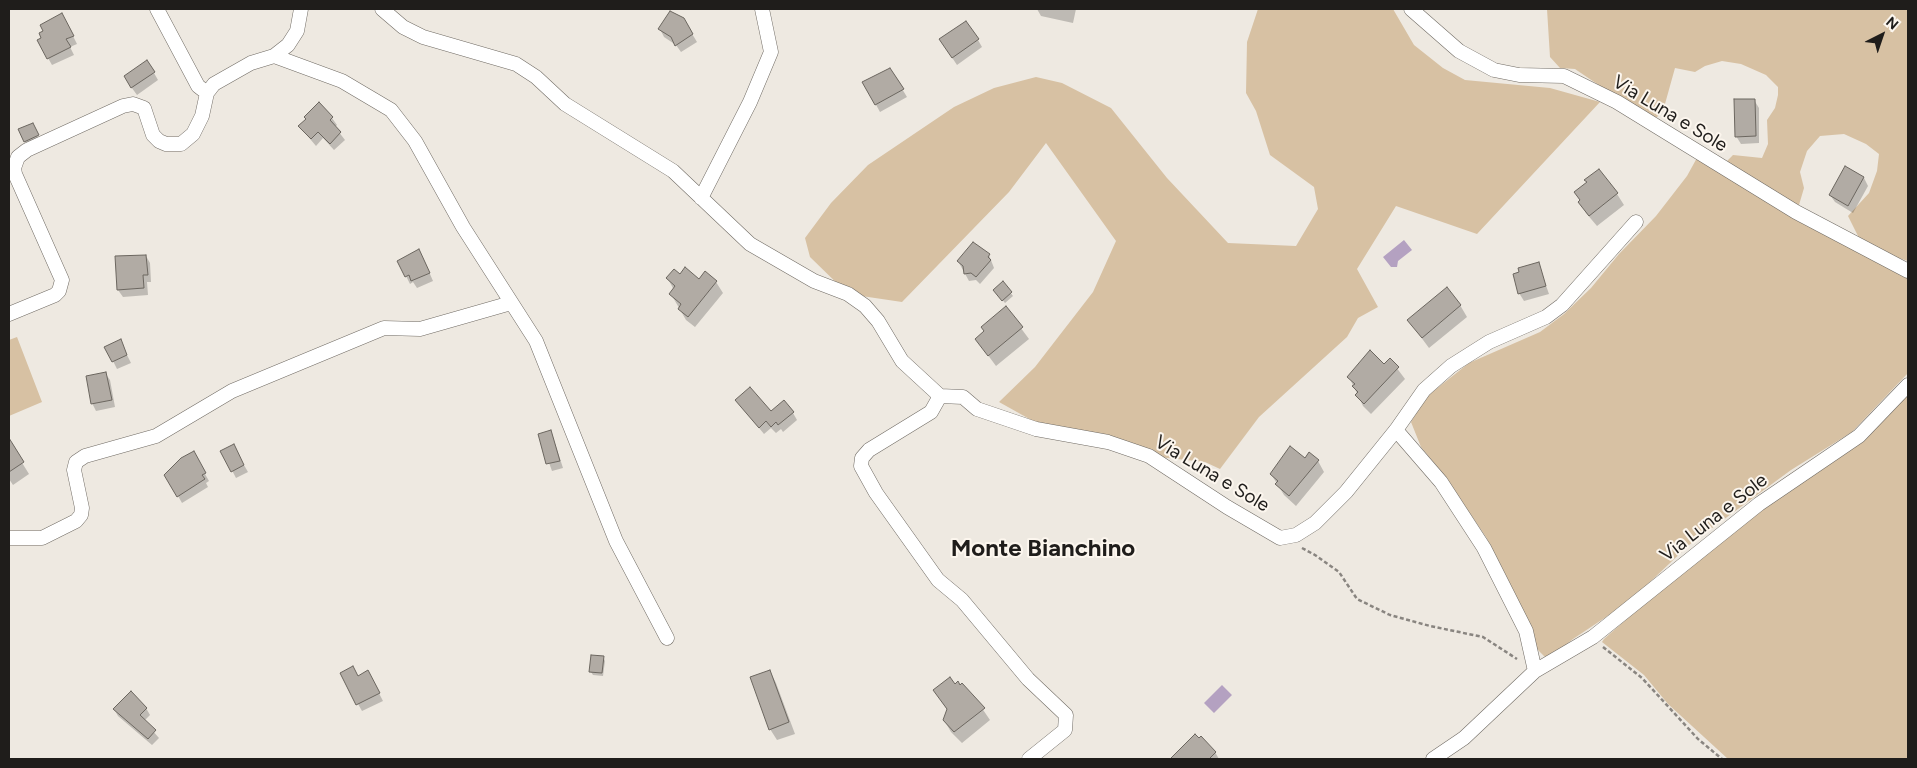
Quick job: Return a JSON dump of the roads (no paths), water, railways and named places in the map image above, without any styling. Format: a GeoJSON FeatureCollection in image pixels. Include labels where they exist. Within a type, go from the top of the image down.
{"type":"FeatureCollection","features":[{"type":"Feature","properties":{"kind":"street"},"geometry":{"type":"LineString","coordinates":[[157,9],[198,86],[207,93]]}},
{"type":"Feature","properties":{"kind":"street"},"geometry":{"type":"LineString","coordinates":[[9,314],[55,295],[62,280],[15,174],[14,168],[18,157],[27,150],[122,106],[133,104],[144,108],[153,135],[159,141],[166,144],[181,144],[193,134],[202,116],[207,93],[214,84],[251,63],[274,56],[288,45],[297,31],[300,9]]}},
{"type":"Feature","properties":{"kind":"street"},"geometry":{"type":"LineString","coordinates":[[382,9],[403,27],[423,37],[516,64],[536,77],[565,104],[672,171],[730,228],[750,244],[814,281],[848,294],[865,306],[878,321],[902,361],[940,396],[931,412],[870,450],[862,458],[861,466],[876,493],[938,580],[962,600],[1028,680],[1066,715],[1065,730],[1029,759]]}},
{"type":"Feature","properties":{"kind":"street"},"geometry":{"type":"LineString","coordinates":[[701,198],[750,102],[771,52],[762,9]]}},
{"type":"Feature","properties":{"kind":"street","name":"Via Luna e Sole"},"geometry":{"type":"LineString","coordinates":[[1411,9],[1459,51],[1494,70],[1518,75],[1564,76],[1617,102],[1796,212],[1908,271]]}},
{"type":"Feature","properties":{"kind":"street"},"geometry":{"type":"LineString","coordinates":[[274,56],[342,81],[391,110],[415,142],[463,228],[536,341],[616,541],[667,638]]}},
{"type":"Feature","properties":{"kind":"street","name":"Via Luna e Sole"},"geometry":{"type":"LineString","coordinates":[[940,396],[963,398],[977,409],[1036,429],[1108,442],[1149,456],[1227,507],[1280,538],[1296,535],[1315,524],[1346,492],[1396,430],[1420,394],[1451,366],[1489,342],[1546,317],[1562,305],[1636,222]]}},
{"type":"Feature","properties":{"kind":"street"},"geometry":{"type":"LineString","coordinates":[[9,538],[42,538],[76,521],[81,515],[82,508],[74,470],[76,462],[85,456],[156,436],[232,391],[384,328],[420,329],[511,303]]}},
{"type":"Feature","properties":{"kind":"street","name":"Via Luna e Sole"},"geometry":{"type":"LineString","coordinates":[[1432,759],[1464,738],[1535,671],[1593,637],[1759,504],[1859,436],[1908,385]]}},
{"type":"Feature","properties":{"kind":"street"},"geometry":{"type":"LineString","coordinates":[[1396,430],[1440,482],[1484,548],[1526,631],[1535,671]]}},
{"type":"Feature","properties":{"kind":"district","name":"Monte Bianchino"},"geometry":{"type":"Point","coordinates":[1043,549]}}]}
